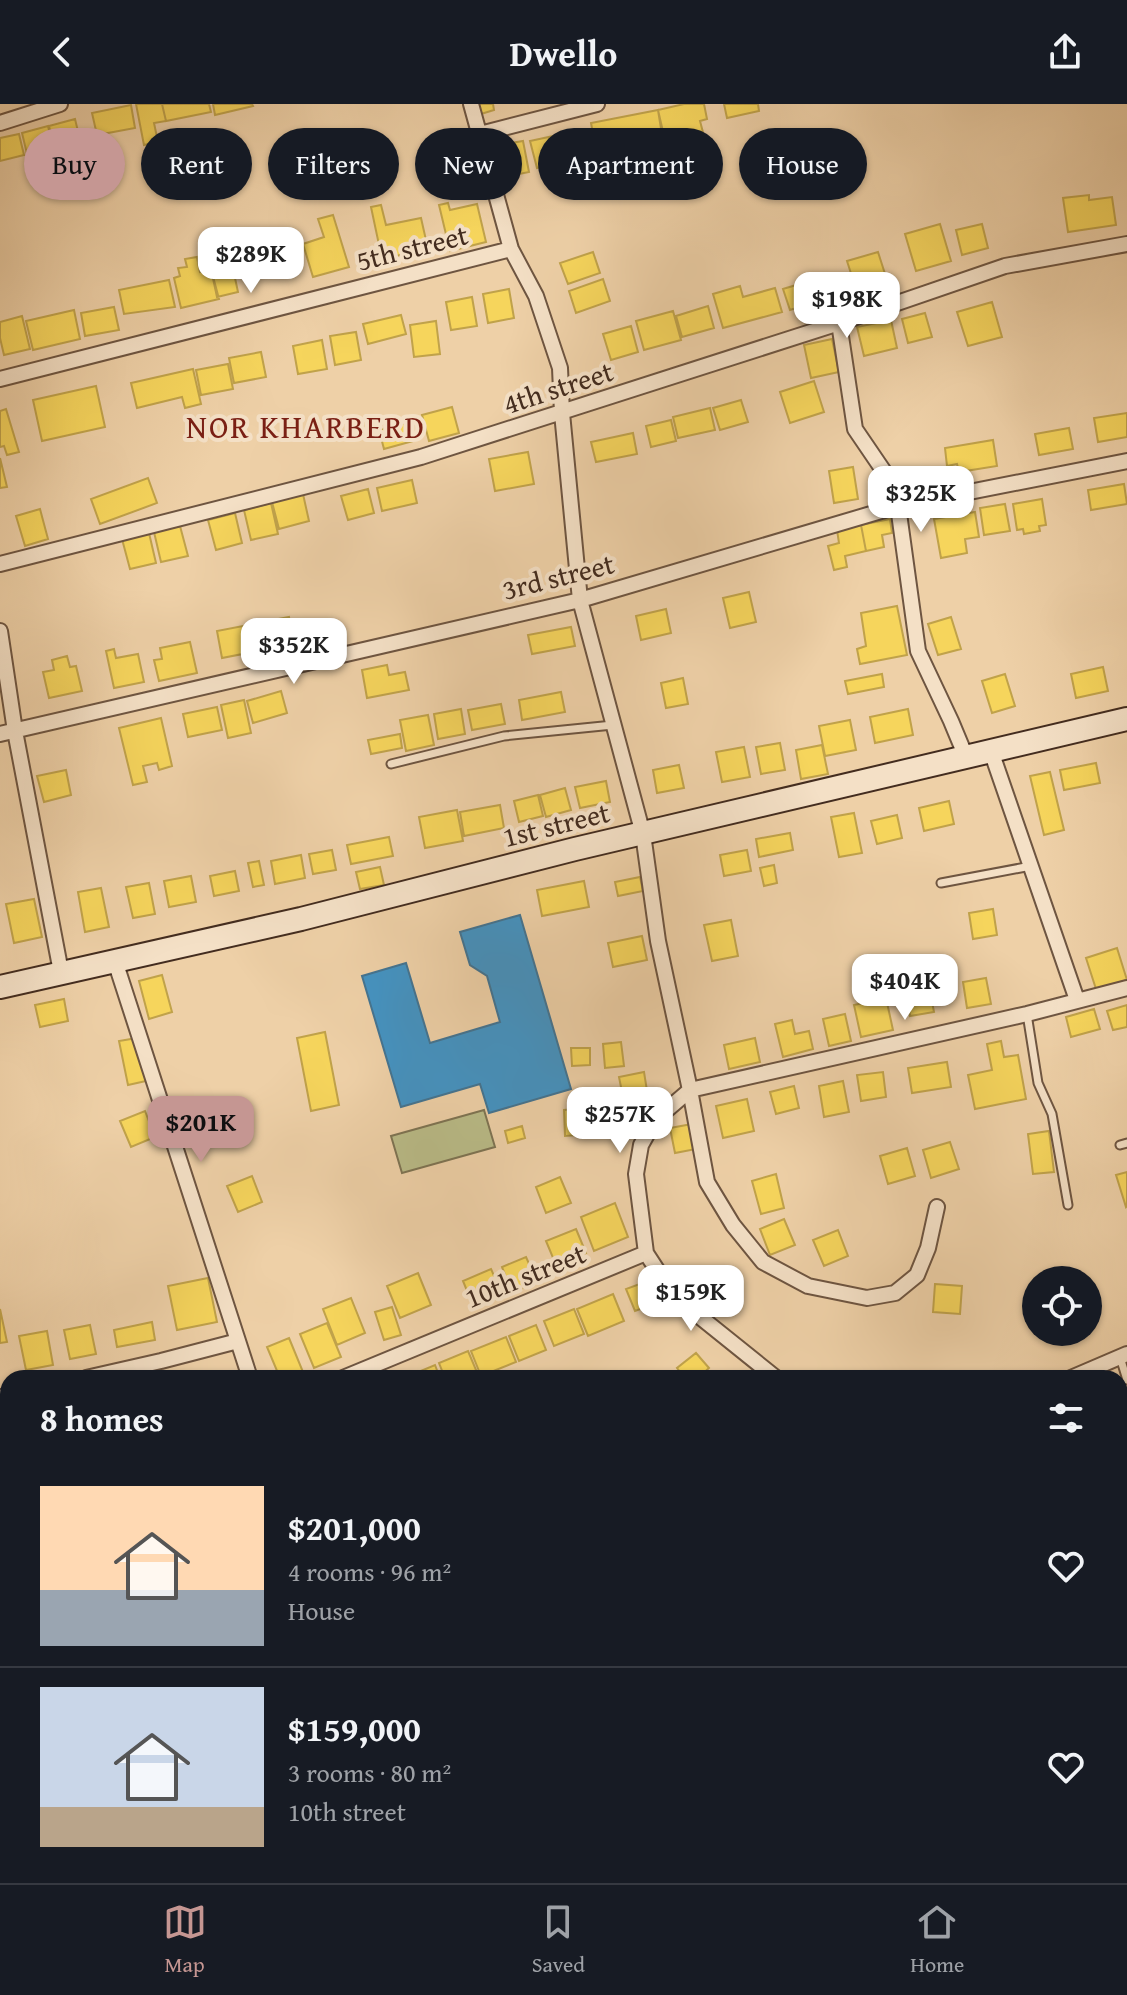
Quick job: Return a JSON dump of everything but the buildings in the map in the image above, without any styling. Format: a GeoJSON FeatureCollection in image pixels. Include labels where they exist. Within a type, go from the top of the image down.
{"type":"FeatureCollection","features":[{"type":"Feature","properties":{"kind":"main road","name":"1st street"},"geometry":{"type":"LineString","coordinates":[[0,987],[301,919],[1127,719]]}},
{"type":"Feature","properties":{"kind":"street"},"geometry":{"type":"LineString","coordinates":[[0,123],[60,104]]}},
{"type":"Feature","properties":{"kind":"street"},"geometry":{"type":"LineString","coordinates":[[471,104],[478,128]]}},
{"type":"Feature","properties":{"kind":"street"},"geometry":{"type":"LineString","coordinates":[[503,128],[597,104]]}},
{"type":"Feature","properties":{"kind":"street"},"geometry":{"type":"LineString","coordinates":[[498,200],[511,249],[536,296],[560,368],[580,600],[643,834],[658,941],[707,1182],[733,1225],[763,1262],[808,1286],[867,1298],[895,1293],[917,1275],[928,1248],[937,1207]]}},
{"type":"Feature","properties":{"kind":"street","name":"4th street"},"geometry":{"type":"LineString","coordinates":[[0,564],[421,457],[839,323],[1005,266],[1127,244]]}},
{"type":"Feature","properties":{"kind":"street","name":"5th street"},"geometry":{"type":"LineString","coordinates":[[0,379],[511,249]]}},
{"type":"Feature","properties":{"kind":"street"},"geometry":{"type":"LineString","coordinates":[[839,323],[855,429],[887,476],[898,506],[918,651],[966,757]]}},
{"type":"Feature","properties":{"kind":"street","name":"3rd street"},"geometry":{"type":"LineString","coordinates":[[7,732],[580,600],[898,506],[1127,461]]}},
{"type":"Feature","properties":{"kind":"street"},"geometry":{"type":"LineString","coordinates":[[0,631],[7,732],[61,972]]}},
{"type":"Feature","properties":{"kind":"street"},"geometry":{"type":"LineString","coordinates":[[991,751],[1077,1000]]}},
{"type":"Feature","properties":{"kind":"street"},"geometry":{"type":"LineString","coordinates":[[115,961],[247,1370]]}},
{"type":"Feature","properties":{"kind":"street"},"geometry":{"type":"LineString","coordinates":[[766,1370],[674,1296],[646,1253],[636,1174],[641,1145],[655,1120],[690,1090],[1027,1014],[1127,988]]}},
{"type":"Feature","properties":{"kind":"street","name":"10th street"},"geometry":{"type":"LineString","coordinates":[[362,1370],[646,1253]]}},
{"type":"Feature","properties":{"kind":"street"},"geometry":{"type":"LineString","coordinates":[[121,1370],[238,1341]]}},
{"type":"Feature","properties":{"kind":"street"},"geometry":{"type":"LineString","coordinates":[[1090,1370],[1124,1356]]}},
{"type":"Feature","properties":{"kind":"lane"},"geometry":{"type":"LineString","coordinates":[[391,764],[504,736],[614,725]]}},
{"type":"Feature","properties":{"kind":"lane"},"geometry":{"type":"LineString","coordinates":[[941,883],[1031,866]]}},
{"type":"Feature","properties":{"kind":"lane"},"geometry":{"type":"LineString","coordinates":[[1027,1014],[1038,1083],[1052,1114],[1068,1205]]}},
{"type":"Feature","properties":{"kind":"green space"},"geometry":{"type":"Polygon","coordinates":[[[484,1110],[495,1147],[402,1173],[391,1136],[484,1110]]]}},
{"type":"Feature","properties":{"kind":"district","name":"NOR KHARBERD"},"geometry":{"type":"Point","coordinates":[306,426]}}]}
